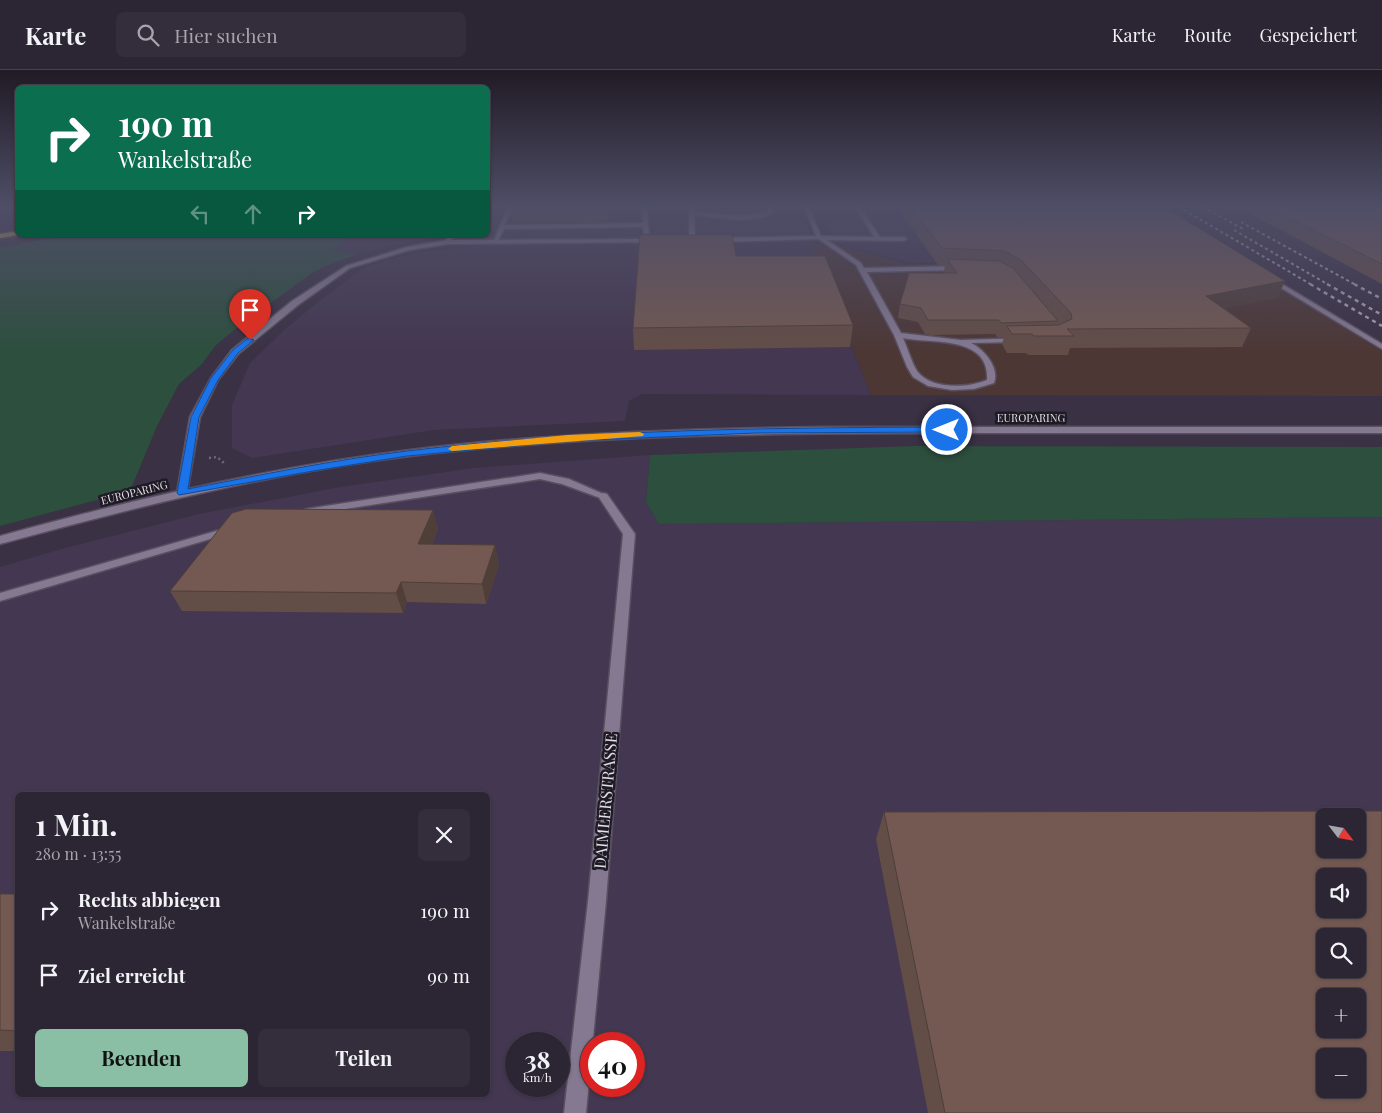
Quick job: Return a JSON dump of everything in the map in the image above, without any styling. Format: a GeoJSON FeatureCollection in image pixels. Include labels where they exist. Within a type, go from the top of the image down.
{"type":"FeatureCollection","features":[{"type":"Feature","properties":{"kind":"street"},"geometry":{"type":"LineString","coordinates":[[182,493],[195,417],[214,380],[235,352],[295,303],[348,266],[383,256]]}},
{"type":"Feature","properties":{"kind":"street"},"geometry":{"type":"LineString","coordinates":[[848,256],[859,264],[898,335],[915,374],[925,382],[946,387],[965,388],[985,385],[992,381],[992,373],[979,350],[958,341]]}},
{"type":"Feature","properties":{"kind":"street"},"geometry":{"type":"LineString","coordinates":[[862,270],[968,268]]}},
{"type":"Feature","properties":{"kind":"street"},"geometry":{"type":"LineString","coordinates":[[1262,274],[1382,348]]}},
{"type":"Feature","properties":{"kind":"street"},"geometry":{"type":"LineString","coordinates":[[898,335],[906,338],[958,341],[1025,340]]}},
{"type":"Feature","properties":{"kind":"street","name":"EUROPARING"},"geometry":{"type":"LineString","coordinates":[[0,540],[182,493],[313,468],[407,454],[596,437],[794,430],[1382,430]]}},
{"type":"Feature","properties":{"kind":"street","name":"DAIMLERSTRASSE"},"geometry":{"type":"LineString","coordinates":[[290,515],[357,503],[540,476],[564,481],[603,496],[629,534],[597,901],[575,1113]]}},
{"type":"Feature","properties":{"kind":"street"},"geometry":{"type":"LineString","coordinates":[[0,597],[242,526]]}},
{"type":"Feature","properties":{"kind":"shaded area"},"geometry":{"type":"Polygon","coordinates":[[[404,256],[815,256],[871,395],[642,394],[629,401],[625,421],[434,430],[252,458],[232,448],[232,405],[250,363],[284,330],[366,266],[404,256]]]}},
{"type":"Feature","properties":{"kind":"shaded area"},"geometry":{"type":"Polygon","coordinates":[[[815,256],[876,256],[907,264],[1243,264],[1382,351],[1382,396],[871,395],[815,256]]]}},
{"type":"Feature","properties":{"kind":"shaded area"},"geometry":{"type":"Polygon","coordinates":[[[883,256],[1230,256],[1243,264],[911,263],[883,256]]]}},
{"type":"Feature","properties":{"kind":"shaded area"},"geometry":{"type":"Polygon","coordinates":[[[650,455],[646,502],[660,524],[1382,517],[1382,1113],[0,1113],[0,567],[65,548],[199,514],[340,487],[474,468],[650,455]]]}},
{"type":"Feature","properties":{"kind":"green space"},"geometry":{"type":"Polygon","coordinates":[[[0,256],[354,256],[325,266],[309,275],[215,346],[202,364],[179,384],[157,426],[130,491],[0,526],[0,256]]]}},
{"type":"Feature","properties":{"kind":"green space"},"geometry":{"type":"Polygon","coordinates":[[[915,446],[1382,447],[1382,517],[659,524],[646,502],[650,455],[915,446]]]}},
{"type":"Feature","properties":{"kind":"building"},"geometry":{"type":"Polygon","coordinates":[[[638,256],[825,256],[853,325],[633,328],[638,256]]]}},
{"type":"Feature","properties":{"kind":"building"},"geometry":{"type":"Polygon","coordinates":[[[1013,256],[1244,256],[1285,281],[1206,296],[1251,328],[1067,329],[1074,336],[1034,336],[1032,334],[1012,334],[1007,326],[1059,325],[1072,319],[1071,313],[1021,260],[1013,256]]]}},
{"type":"Feature","properties":{"kind":"building"},"geometry":{"type":"Polygon","coordinates":[[[1365,256],[1382,256],[1382,264],[1365,256]]]}},
{"type":"Feature","properties":{"kind":"building"},"geometry":{"type":"Polygon","coordinates":[[[947,259],[999,261],[1013,268],[1058,321],[1001,323],[999,320],[928,320],[921,308],[900,304],[909,273],[957,273],[947,259]]]}},
{"type":"Feature","properties":{"kind":"building"},"geometry":{"type":"Polygon","coordinates":[[[246,509],[433,510],[418,544],[495,545],[482,584],[401,582],[396,593],[170,591],[232,513],[246,509]]]}},
{"type":"Feature","properties":{"kind":"building"},"geometry":{"type":"Polygon","coordinates":[[[1316,811],[1316,858],[1366,858],[1366,811],[1382,811],[1382,1113],[945,1113],[884,812],[1316,811]]]}},
{"type":"Feature","properties":{"kind":"building"},"geometry":{"type":"Polygon","coordinates":[[[0,894],[15,894],[15,1031],[0,1030],[0,894]]]}},
{"type":"Feature","properties":{"kind":"railway"},"geometry":{"type":"LineString","coordinates":[[1262,256],[1312,285]]}},
{"type":"Feature","properties":{"kind":"railway"},"geometry":{"type":"LineString","coordinates":[[1278,256],[1329,285]]}},
{"type":"Feature","properties":{"kind":"railway"},"geometry":{"type":"LineString","coordinates":[[1302,256],[1356,285]]}},
{"type":"Feature","properties":{"kind":"railway"},"geometry":{"type":"LineString","coordinates":[[1310,284],[1382,326]]}},
{"type":"Feature","properties":{"kind":"railway"},"geometry":{"type":"LineString","coordinates":[[1327,284],[1382,315]]}},
{"type":"Feature","properties":{"kind":"railway"},"geometry":{"type":"LineString","coordinates":[[1354,284],[1382,299]]}},
{"type":"Feature","properties":{"kind":"slow traffic"},"geometry":{"type":"LineString","coordinates":[[452,449],[568,438],[640,434]]}},
{"type":"Feature","properties":{"kind":"route"},"geometry":{"type":"LineString","coordinates":[[250,340],[235,352],[214,380],[195,417],[182,493],[313,468],[407,454],[568,438],[659,433],[947,430]]}}]}
